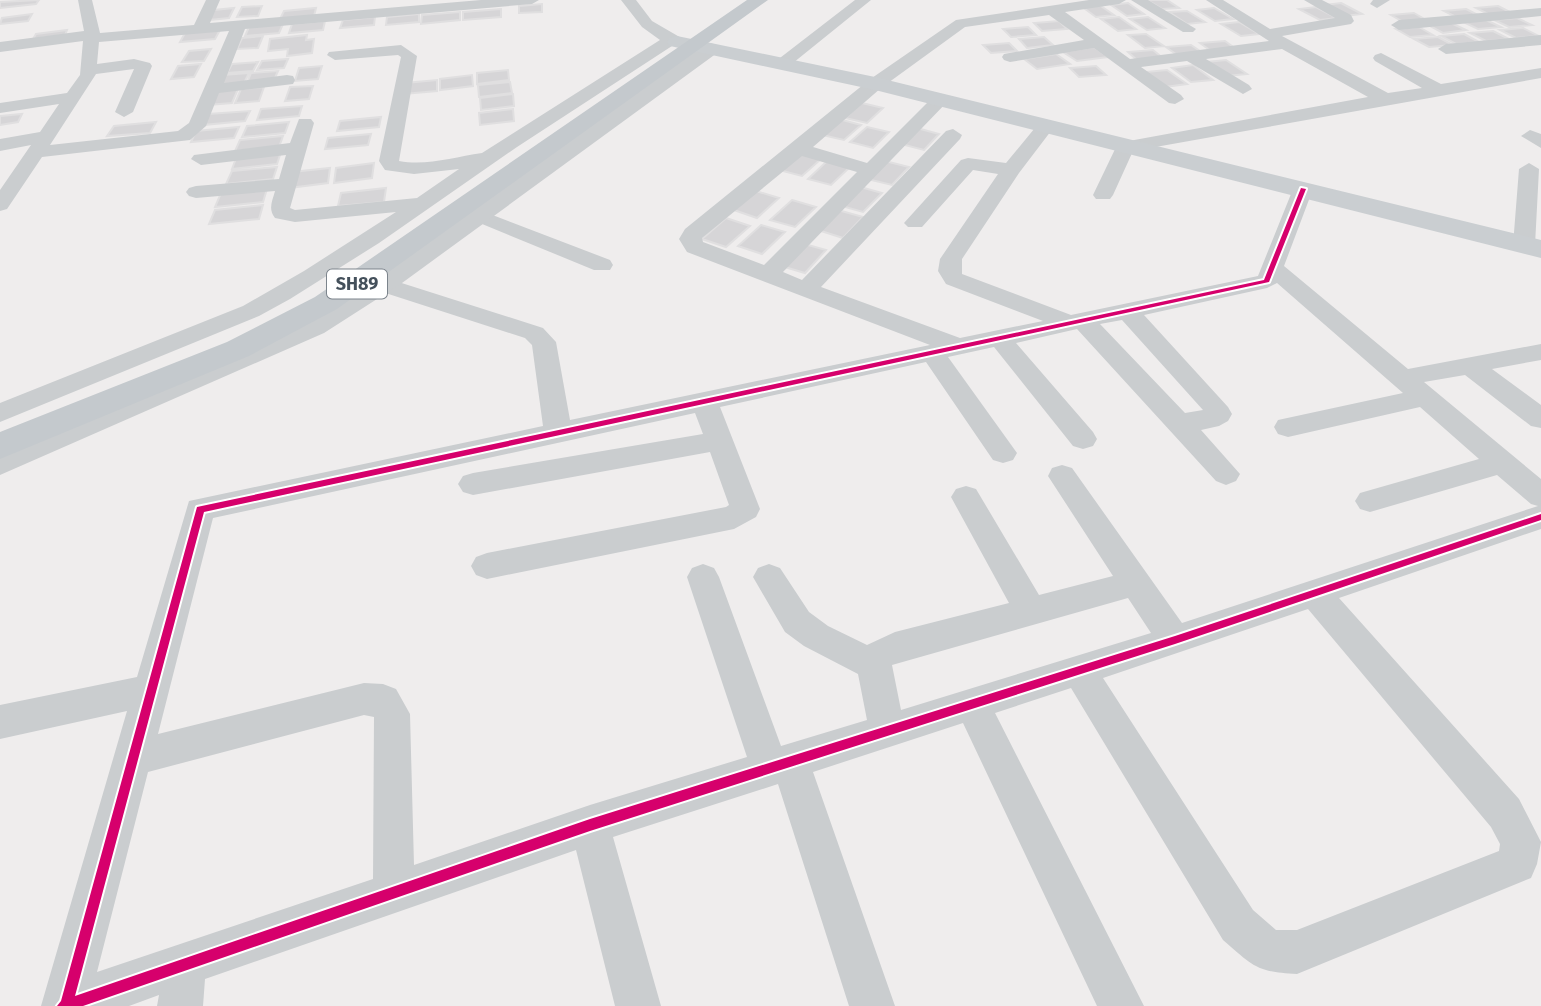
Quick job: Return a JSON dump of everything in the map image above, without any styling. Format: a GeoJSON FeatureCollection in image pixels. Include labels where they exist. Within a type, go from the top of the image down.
{"type":"FeatureCollection","features":[{"type":"Feature","properties":{"kind":"main road","name":"SH89"},"geometry":{"type":"LineString","coordinates":[[0,446],[237,349],[327,303],[681,48],[737,0]]}},
{"type":"Feature","properties":{"kind":"main road","name":"SH89"},"geometry":{"type":"LineString","coordinates":[[0,428],[258,322],[347,274],[681,48],[759,0]]}},
{"type":"Feature","properties":{"kind":"main road"},"geometry":{"type":"LineString","coordinates":[[681,48],[782,64],[875,84],[1532,247]]}},
{"type":"Feature","properties":{"kind":"street"},"geometry":{"type":"LineString","coordinates":[[0,205],[88,75],[85,0]]}},
{"type":"Feature","properties":{"kind":"street"},"geometry":{"type":"LineString","coordinates":[[200,29],[213,0]]}},
{"type":"Feature","properties":{"kind":"street"},"geometry":{"type":"LineString","coordinates":[[337,17],[339,0]]}},
{"type":"Feature","properties":{"kind":"street"},"geometry":{"type":"LineString","coordinates":[[88,51],[200,29],[239,26],[272,17],[337,17],[401,6],[532,0]]}},
{"type":"Feature","properties":{"kind":"street"},"geometry":{"type":"LineString","coordinates":[[628,0],[647,24],[681,48]]}},
{"type":"Feature","properties":{"kind":"street"},"geometry":{"type":"LineString","coordinates":[[782,64],[864,0]]}},
{"type":"Feature","properties":{"kind":"street"},"geometry":{"type":"LineString","coordinates":[[1018,0],[1030,13]]}},
{"type":"Feature","properties":{"kind":"street"},"geometry":{"type":"LineString","coordinates":[[1003,453],[945,350],[805,290],[695,247],[690,239],[875,84],[961,23],[964,17],[1030,13],[1087,2],[1119,0]]}},
{"type":"Feature","properties":{"kind":"street"},"geometry":{"type":"LineString","coordinates":[[1138,0],[1188,29]]}},
{"type":"Feature","properties":{"kind":"street"},"geometry":{"type":"LineString","coordinates":[[1213,0],[1263,41],[1282,52],[1385,99]]}},
{"type":"Feature","properties":{"kind":"street"},"geometry":{"type":"LineString","coordinates":[[1126,64],[1190,56],[1346,21],[1346,18],[1311,0]]}},
{"type":"Feature","properties":{"kind":"street"},"geometry":{"type":"LineString","coordinates":[[1509,0],[1541,5]]}},
{"type":"Feature","properties":{"kind":"street"},"geometry":{"type":"LineString","coordinates":[[1052,10],[1175,99]]}},
{"type":"Feature","properties":{"kind":"street"},"geometry":{"type":"LineString","coordinates":[[1399,25],[1541,12]]}},
{"type":"Feature","properties":{"kind":"street"},"geometry":{"type":"LineString","coordinates":[[0,145],[183,136],[197,126],[239,26]]}},
{"type":"Feature","properties":{"kind":"street"},"geometry":{"type":"LineString","coordinates":[[1446,49],[1541,40]]}},
{"type":"Feature","properties":{"kind":"street"},"geometry":{"type":"LineString","coordinates":[[1010,57],[1096,43]]}},
{"type":"Feature","properties":{"kind":"street"},"geometry":{"type":"LineString","coordinates":[[0,47],[88,51],[144,66],[124,113]]}},
{"type":"Feature","properties":{"kind":"street"},"geometry":{"type":"LineString","coordinates":[[0,412],[251,311],[333,266],[491,156],[681,48]]}},
{"type":"Feature","properties":{"kind":"street"},"geometry":{"type":"LineString","coordinates":[[0,462],[313,326],[381,284],[477,215],[681,48]]}},
{"type":"Feature","properties":{"kind":"street"},"geometry":{"type":"LineString","coordinates":[[335,55],[401,50],[409,56],[389,160],[392,166],[403,169],[446,165],[491,156]]}},
{"type":"Feature","properties":{"kind":"street"},"geometry":{"type":"LineString","coordinates":[[1190,56],[1242,89]]}},
{"type":"Feature","properties":{"kind":"street"},"geometry":{"type":"LineString","coordinates":[[1381,58],[1437,89]]}},
{"type":"Feature","properties":{"kind":"street"},"geometry":{"type":"LineString","coordinates":[[1103,195],[1125,147],[1437,89],[1541,73]]}},
{"type":"Feature","properties":{"kind":"street"},"geometry":{"type":"LineString","coordinates":[[213,89],[289,75],[280,102]]}},
{"type":"Feature","properties":{"kind":"street"},"geometry":{"type":"LineString","coordinates":[[0,108],[73,97]]}},
{"type":"Feature","properties":{"kind":"street"},"geometry":{"type":"LineString","coordinates":[[766,276],[940,100]]}},
{"type":"Feature","properties":{"kind":"street"},"geometry":{"type":"LineString","coordinates":[[305,123],[280,208],[282,214],[295,216],[421,204]]}},
{"type":"Feature","properties":{"kind":"street"},"geometry":{"type":"LineString","coordinates":[[1045,127],[951,259],[949,271],[954,279],[1076,322],[1226,474]]}},
{"type":"Feature","properties":{"kind":"street"},"geometry":{"type":"LineString","coordinates":[[805,290],[953,135]]}},
{"type":"Feature","properties":{"kind":"street"},"geometry":{"type":"LineString","coordinates":[[201,159],[298,148]]}},
{"type":"Feature","properties":{"kind":"street"},"geometry":{"type":"LineString","coordinates":[[799,149],[871,170]]}},
{"type":"Feature","properties":{"kind":"street"},"geometry":{"type":"LineString","coordinates":[[915,223],[968,164],[1012,170]]}},
{"type":"Feature","properties":{"kind":"street"},"geometry":{"type":"LineString","coordinates":[[1529,169],[1532,247]]}},
{"type":"Feature","properties":{"kind":"street"},"geometry":{"type":"LineString","coordinates":[[196,192],[287,184]]}},
{"type":"Feature","properties":{"kind":"street"},"geometry":{"type":"LineString","coordinates":[[1303,189],[1267,281],[200,509],[65,1006],[182,985],[394,892],[590,825],[1175,640],[1541,517]]}},
{"type":"Feature","properties":{"kind":"street"},"geometry":{"type":"LineString","coordinates":[[477,215],[601,265]]}},
{"type":"Feature","properties":{"kind":"street"},"geometry":{"type":"LineString","coordinates":[[1272,267],[1541,496]]}},
{"type":"Feature","properties":{"kind":"street"},"geometry":{"type":"LineString","coordinates":[[381,284],[534,333],[544,342],[558,432]]}},
{"type":"Feature","properties":{"kind":"street"},"geometry":{"type":"LineString","coordinates":[[1127,311],[1219,414],[1209,419],[1179,424]]}},
{"type":"Feature","properties":{"kind":"street"},"geometry":{"type":"LineString","coordinates":[[999,338],[1083,439]]}},
{"type":"Feature","properties":{"kind":"street"},"geometry":{"type":"LineString","coordinates":[[1403,378],[1541,352]]}},
{"type":"Feature","properties":{"kind":"street"},"geometry":{"type":"LineString","coordinates":[[1471,366],[1541,419]]}},
{"type":"Feature","properties":{"kind":"street"},"geometry":{"type":"LineString","coordinates":[[1288,427],[1426,397]]}},
{"type":"Feature","properties":{"kind":"street"},"geometry":{"type":"LineString","coordinates":[[487,566],[734,517],[745,509],[704,401]]}},
{"type":"Feature","properties":{"kind":"street"},"geometry":{"type":"LineString","coordinates":[[474,484],[719,441]]}},
{"type":"Feature","properties":{"kind":"street"},"geometry":{"type":"LineString","coordinates":[[1370,501],[1503,463]]}},
{"type":"Feature","properties":{"kind":"street"},"geometry":{"type":"LineString","coordinates":[[1062,476],[1175,640]]}},
{"type":"Feature","properties":{"kind":"street"},"geometry":{"type":"LineString","coordinates":[[966,496],[1031,611]]}},
{"type":"Feature","properties":{"kind":"street"},"geometry":{"type":"LineString","coordinates":[[703,577],[780,765],[872,1006]]}},
{"type":"Feature","properties":{"kind":"street"},"geometry":{"type":"LineString","coordinates":[[769,577],[797,622],[816,636],[873,665]]}},
{"type":"Feature","properties":{"kind":"street"},"geometry":{"type":"LineString","coordinates":[[888,731],[873,665],[880,654],[894,647],[1137,583]]}},
{"type":"Feature","properties":{"kind":"street"},"geometry":{"type":"LineString","coordinates":[[1079,670],[1238,925],[1268,951],[1297,952],[1517,864],[1521,842],[1505,813],[1314,593]]}},
{"type":"Feature","properties":{"kind":"street"},"geometry":{"type":"LineString","coordinates":[[0,722],[151,690]]}},
{"type":"Feature","properties":{"kind":"street"},"geometry":{"type":"LineString","coordinates":[[133,758],[364,699],[383,700],[392,714],[394,892]]}},
{"type":"Feature","properties":{"kind":"street"},"geometry":{"type":"LineString","coordinates":[[972,704],[1121,1006]]}},
{"type":"Feature","properties":{"kind":"street"},"geometry":{"type":"LineString","coordinates":[[590,825],[638,1006]]}},
{"type":"Feature","properties":{"kind":"building"},"geometry":{"type":"Polygon","coordinates":[[[39,0],[36,4],[0,8],[0,2],[39,0]]]}},
{"type":"Feature","properties":{"kind":"building"},"geometry":{"type":"Polygon","coordinates":[[[1147,0],[1167,0],[1179,8],[1162,9],[1147,0]]]}},
{"type":"Feature","properties":{"kind":"building"},"geometry":{"type":"Polygon","coordinates":[[[1128,3],[1144,14],[1127,16],[1111,5],[1128,3]]]}},
{"type":"Feature","properties":{"kind":"building"},"geometry":{"type":"Polygon","coordinates":[[[1341,3],[1362,14],[1345,16],[1324,5],[1341,3]]]}},
{"type":"Feature","properties":{"kind":"building"},"geometry":{"type":"Polygon","coordinates":[[[542,4],[542,12],[519,13],[519,6],[542,4]]]}},
{"type":"Feature","properties":{"kind":"building"},"geometry":{"type":"Polygon","coordinates":[[[1098,4],[1114,15],[1096,17],[1081,6],[1098,4]]]}},
{"type":"Feature","properties":{"kind":"building"},"geometry":{"type":"Polygon","coordinates":[[[262,6],[258,16],[237,17],[242,7],[262,6]]]}},
{"type":"Feature","properties":{"kind":"building"},"geometry":{"type":"Polygon","coordinates":[[[1498,6],[1512,13],[1490,15],[1476,8],[1498,6]]]}},
{"type":"Feature","properties":{"kind":"building"},"geometry":{"type":"Polygon","coordinates":[[[1316,7],[1337,18],[1320,20],[1299,9],[1316,7]]]}},
{"type":"Feature","properties":{"kind":"building"},"geometry":{"type":"Polygon","coordinates":[[[234,8],[229,18],[209,20],[214,10],[234,8]]]}},
{"type":"Feature","properties":{"kind":"building"},"geometry":{"type":"Polygon","coordinates":[[[316,8],[314,16],[280,19],[284,11],[316,8]]]}},
{"type":"Feature","properties":{"kind":"building"},"geometry":{"type":"Polygon","coordinates":[[[1214,8],[1233,19],[1215,21],[1197,10],[1214,8]]]}},
{"type":"Feature","properties":{"kind":"building"},"geometry":{"type":"Polygon","coordinates":[[[501,9],[501,17],[463,20],[463,12],[501,9]]]}},
{"type":"Feature","properties":{"kind":"building"},"geometry":{"type":"Polygon","coordinates":[[[1466,9],[1480,16],[1458,18],[1444,11],[1466,9]]]}},
{"type":"Feature","properties":{"kind":"building"},"geometry":{"type":"Polygon","coordinates":[[[1187,11],[1205,22],[1187,24],[1169,12],[1187,11]]]}},
{"type":"Feature","properties":{"kind":"building"},"geometry":{"type":"Polygon","coordinates":[[[460,12],[460,20],[421,24],[422,15],[460,12]]]}},
{"type":"Feature","properties":{"kind":"building"},"geometry":{"type":"Polygon","coordinates":[[[1414,13],[1428,21],[1405,23],[1391,15],[1414,13]]]}},
{"type":"Feature","properties":{"kind":"building"},"geometry":{"type":"Polygon","coordinates":[[[32,14],[28,21],[0,24],[2,18],[32,14]]]}},
{"type":"Feature","properties":{"kind":"building"},"geometry":{"type":"Polygon","coordinates":[[[419,14],[419,22],[386,25],[387,17],[419,14]]]}},
{"type":"Feature","properties":{"kind":"building"},"geometry":{"type":"Polygon","coordinates":[[[375,17],[374,25],[340,28],[343,20],[375,17]]]}},
{"type":"Feature","properties":{"kind":"building"},"geometry":{"type":"Polygon","coordinates":[[[1119,17],[1136,29],[1118,31],[1101,19],[1119,17]]]}},
{"type":"Feature","properties":{"kind":"building"},"geometry":{"type":"Polygon","coordinates":[[[1148,17],[1165,28],[1147,30],[1130,19],[1148,17]]]}},
{"type":"Feature","properties":{"kind":"building"},"geometry":{"type":"Polygon","coordinates":[[[1517,18],[1532,25],[1509,27],[1494,20],[1517,18]]]}},
{"type":"Feature","properties":{"kind":"building"},"geometry":{"type":"Polygon","coordinates":[[[1486,20],[1501,27],[1478,29],[1463,22],[1486,20]]]}},
{"type":"Feature","properties":{"kind":"building"},"geometry":{"type":"Polygon","coordinates":[[[325,21],[323,30],[289,33],[292,24],[325,21]]]}},
{"type":"Feature","properties":{"kind":"building"},"geometry":{"type":"Polygon","coordinates":[[[1059,21],[1067,29],[1042,31],[1034,23],[1059,21]]]}},
{"type":"Feature","properties":{"kind":"building"},"geometry":{"type":"Polygon","coordinates":[[[1239,22],[1259,34],[1241,36],[1221,24],[1239,22]]]}},
{"type":"Feature","properties":{"kind":"building"},"geometry":{"type":"Polygon","coordinates":[[[1451,23],[1466,30],[1443,33],[1428,25],[1451,23]]]}},
{"type":"Feature","properties":{"kind":"building"},"geometry":{"type":"Polygon","coordinates":[[[283,24],[279,33],[245,36],[249,27],[283,24]]]}},
{"type":"Feature","properties":{"kind":"building"},"geometry":{"type":"Polygon","coordinates":[[[1028,27],[1036,35],[1011,37],[1003,29],[1028,27]]]}},
{"type":"Feature","properties":{"kind":"building"},"geometry":{"type":"Polygon","coordinates":[[[1419,27],[1433,35],[1410,37],[1396,29],[1419,27]]]}},
{"type":"Feature","properties":{"kind":"building"},"geometry":{"type":"Polygon","coordinates":[[[1523,28],[1539,36],[1516,38],[1500,30],[1523,28]]]}},
{"type":"Feature","properties":{"kind":"building"},"geometry":{"type":"Polygon","coordinates":[[[67,30],[65,35],[33,39],[36,34],[67,30]]]}},
{"type":"Feature","properties":{"kind":"building"},"geometry":{"type":"Polygon","coordinates":[[[220,30],[215,39],[180,42],[185,33],[220,30]]]}},
{"type":"Feature","properties":{"kind":"building"},"geometry":{"type":"Polygon","coordinates":[[[1493,31],[1509,39],[1486,41],[1470,33],[1493,31]]]}},
{"type":"Feature","properties":{"kind":"building"},"geometry":{"type":"Polygon","coordinates":[[[1146,34],[1164,46],[1145,48],[1128,35],[1146,34]]]}},
{"type":"Feature","properties":{"kind":"building"},"geometry":{"type":"Polygon","coordinates":[[[1464,34],[1479,42],[1456,44],[1441,36],[1464,34]]]}},
{"type":"Feature","properties":{"kind":"building"},"geometry":{"type":"Polygon","coordinates":[[[307,35],[306,40],[314,39],[312,53],[287,56],[288,49],[268,51],[270,39],[307,35]]]}},
{"type":"Feature","properties":{"kind":"building"},"geometry":{"type":"Polygon","coordinates":[[[263,36],[258,48],[237,49],[242,38],[263,36]]]}},
{"type":"Feature","properties":{"kind":"building"},"geometry":{"type":"Polygon","coordinates":[[[1044,37],[1053,45],[1027,48],[1019,39],[1044,37]]]}},
{"type":"Feature","properties":{"kind":"building"},"geometry":{"type":"Polygon","coordinates":[[[1438,37],[1453,45],[1429,47],[1414,39],[1438,37]]]}},
{"type":"Feature","properties":{"kind":"building"},"geometry":{"type":"Polygon","coordinates":[[[1225,41],[1236,49],[1211,51],[1200,43],[1225,41]]]}},
{"type":"Feature","properties":{"kind":"building"},"geometry":{"type":"Polygon","coordinates":[[[1009,43],[1017,51],[991,53],[983,45],[1009,43]]]}},
{"type":"Feature","properties":{"kind":"building"},"geometry":{"type":"Polygon","coordinates":[[[1191,45],[1203,53],[1177,55],[1166,47],[1191,45]]]}},
{"type":"Feature","properties":{"kind":"building"},"geometry":{"type":"Polygon","coordinates":[[[1094,47],[1108,57],[1077,61],[1063,52],[1094,47]]]}},
{"type":"Feature","properties":{"kind":"building"},"geometry":{"type":"Polygon","coordinates":[[[211,49],[204,61],[182,62],[189,51],[211,49]]]}},
{"type":"Feature","properties":{"kind":"building"},"geometry":{"type":"Polygon","coordinates":[[[1153,50],[1164,59],[1138,61],[1128,52],[1153,50]]]}},
{"type":"Feature","properties":{"kind":"building"},"geometry":{"type":"Polygon","coordinates":[[[1056,54],[1070,64],[1037,69],[1024,59],[1056,54]]]}},
{"type":"Feature","properties":{"kind":"building"},"geometry":{"type":"Polygon","coordinates":[[[288,59],[284,68],[257,70],[262,61],[288,59]]]}},
{"type":"Feature","properties":{"kind":"building"},"geometry":{"type":"Polygon","coordinates":[[[1226,60],[1247,74],[1226,76],[1206,62],[1226,60]]]}},
{"type":"Feature","properties":{"kind":"building"},"geometry":{"type":"Polygon","coordinates":[[[258,62],[253,71],[227,73],[232,64],[258,62]]]}},
{"type":"Feature","properties":{"kind":"building"},"geometry":{"type":"Polygon","coordinates":[[[201,64],[194,77],[171,79],[178,66],[201,64]]]}},
{"type":"Feature","properties":{"kind":"building"},"geometry":{"type":"Polygon","coordinates":[[[1193,65],[1213,80],[1191,82],[1172,68],[1193,65]]]}},
{"type":"Feature","properties":{"kind":"building"},"geometry":{"type":"Polygon","coordinates":[[[322,66],[318,79],[295,81],[299,68],[322,66]]]}},
{"type":"Feature","properties":{"kind":"building"},"geometry":{"type":"Polygon","coordinates":[[[1096,66],[1106,75],[1079,77],[1070,68],[1096,66]]]}},
{"type":"Feature","properties":{"kind":"building"},"geometry":{"type":"Polygon","coordinates":[[[508,70],[509,80],[477,84],[477,73],[508,70]]]}},
{"type":"Feature","properties":{"kind":"building"},"geometry":{"type":"Polygon","coordinates":[[[1167,70],[1187,84],[1165,87],[1146,72],[1167,70]]]}},
{"type":"Feature","properties":{"kind":"building"},"geometry":{"type":"Polygon","coordinates":[[[278,71],[274,80],[247,83],[251,73],[278,71]]]}},
{"type":"Feature","properties":{"kind":"building"},"geometry":{"type":"Polygon","coordinates":[[[249,73],[244,83],[217,85],[222,75],[249,73]]]}},
{"type":"Feature","properties":{"kind":"building"},"geometry":{"type":"Polygon","coordinates":[[[472,75],[473,86],[440,90],[440,79],[472,75]]]}},
{"type":"Feature","properties":{"kind":"building"},"geometry":{"type":"Polygon","coordinates":[[[437,80],[437,91],[404,94],[405,83],[437,80]]]}},
{"type":"Feature","properties":{"kind":"building"},"geometry":{"type":"Polygon","coordinates":[[[510,82],[512,93],[479,97],[478,85],[510,82]]]}},
{"type":"Feature","properties":{"kind":"building"},"geometry":{"type":"Polygon","coordinates":[[[313,86],[309,99],[285,101],[290,87],[313,86]]]}},
{"type":"Feature","properties":{"kind":"building"},"geometry":{"type":"Polygon","coordinates":[[[264,87],[259,101],[235,103],[241,89],[264,87]]]}},
{"type":"Feature","properties":{"kind":"building"},"geometry":{"type":"Polygon","coordinates":[[[238,89],[232,103],[207,105],[214,92],[238,89]]]}},
{"type":"Feature","properties":{"kind":"building"},"geometry":{"type":"Polygon","coordinates":[[[513,94],[514,106],[481,110],[480,98],[513,94]]]}},
{"type":"Feature","properties":{"kind":"building"},"geometry":{"type":"Polygon","coordinates":[[[862,103],[883,108],[867,123],[845,118],[862,103]]]}},
{"type":"Feature","properties":{"kind":"building"},"geometry":{"type":"Polygon","coordinates":[[[302,106],[299,116],[257,120],[261,109],[302,106]]]}},
{"type":"Feature","properties":{"kind":"building"},"geometry":{"type":"Polygon","coordinates":[[[513,109],[514,121],[480,125],[479,113],[513,109]]]}},
{"type":"Feature","properties":{"kind":"building"},"geometry":{"type":"Polygon","coordinates":[[[250,111],[245,121],[203,125],[208,114],[250,111]]]}},
{"type":"Feature","properties":{"kind":"building"},"geometry":{"type":"Polygon","coordinates":[[[22,114],[18,122],[0,125],[0,116],[22,114]]]}},
{"type":"Feature","properties":{"kind":"building"},"geometry":{"type":"Polygon","coordinates":[[[381,117],[379,127],[337,131],[340,121],[381,117]]]}},
{"type":"Feature","properties":{"kind":"building"},"geometry":{"type":"Polygon","coordinates":[[[839,119],[861,125],[844,140],[822,135],[839,119]]]}},
{"type":"Feature","properties":{"kind":"building"},"geometry":{"type":"Polygon","coordinates":[[[156,122],[150,133],[107,136],[114,126],[156,122]]]}},
{"type":"Feature","properties":{"kind":"building"},"geometry":{"type":"Polygon","coordinates":[[[289,122],[285,133],[242,137],[247,126],[289,122]]]}},
{"type":"Feature","properties":{"kind":"building"},"geometry":{"type":"Polygon","coordinates":[[[239,127],[234,138],[191,142],[196,131],[239,127]]]}},
{"type":"Feature","properties":{"kind":"building"},"geometry":{"type":"Polygon","coordinates":[[[867,127],[889,132],[873,148],[850,142],[867,127]]]}},
{"type":"Feature","properties":{"kind":"building"},"geometry":{"type":"Polygon","coordinates":[[[917,128],[939,134],[924,150],[901,144],[917,128]]]}},
{"type":"Feature","properties":{"kind":"building"},"geometry":{"type":"Polygon","coordinates":[[[371,134],[368,145],[325,149],[328,138],[371,134]]]}},
{"type":"Feature","properties":{"kind":"building"},"geometry":{"type":"Polygon","coordinates":[[[283,136],[279,147],[235,151],[240,140],[283,136]]]}},
{"type":"Feature","properties":{"kind":"building"},"geometry":{"type":"Polygon","coordinates":[[[281,152],[277,164],[232,169],[237,156],[281,152]]]}},
{"type":"Feature","properties":{"kind":"building"},"geometry":{"type":"Polygon","coordinates":[[[798,153],[821,159],[802,176],[779,170],[798,153]]]}},
{"type":"Feature","properties":{"kind":"building"},"geometry":{"type":"Polygon","coordinates":[[[827,161],[850,167],[831,185],[808,179],[827,161]]]}},
{"type":"Feature","properties":{"kind":"building"},"geometry":{"type":"Polygon","coordinates":[[[885,161],[909,167],[892,185],[867,179],[885,161]]]}},
{"type":"Feature","properties":{"kind":"building"},"geometry":{"type":"Polygon","coordinates":[[[374,163],[372,178],[334,183],[336,168],[374,163]]]}},
{"type":"Feature","properties":{"kind":"building"},"geometry":{"type":"Polygon","coordinates":[[[277,167],[273,179],[226,184],[232,171],[277,167]]]}},
{"type":"Feature","properties":{"kind":"building"},"geometry":{"type":"Polygon","coordinates":[[[330,168],[328,183],[289,188],[292,172],[330,168]]]}},
{"type":"Feature","properties":{"kind":"building"},"geometry":{"type":"Polygon","coordinates":[[[857,186],[882,193],[863,212],[838,205],[857,186]]]}},
{"type":"Feature","properties":{"kind":"building"},"geometry":{"type":"Polygon","coordinates":[[[386,188],[384,202],[338,206],[341,193],[386,188]]]}},
{"type":"Feature","properties":{"kind":"building"},"geometry":{"type":"Polygon","coordinates":[[[267,189],[263,202],[215,207],[221,193],[267,189]]]}},
{"type":"Feature","properties":{"kind":"building"},"geometry":{"type":"Polygon","coordinates":[[[756,191],[779,198],[757,218],[734,210],[756,191]]]}},
{"type":"Feature","properties":{"kind":"building"},"geometry":{"type":"Polygon","coordinates":[[[792,200],[816,207],[795,227],[770,220],[792,200]]]}},
{"type":"Feature","properties":{"kind":"building"},"geometry":{"type":"Polygon","coordinates":[[[263,205],[259,219],[209,224],[215,210],[263,205]]]}},
{"type":"Feature","properties":{"kind":"building"},"geometry":{"type":"Polygon","coordinates":[[[838,210],[863,217],[843,238],[818,230],[838,210]]]}},
{"type":"Feature","properties":{"kind":"building"},"geometry":{"type":"Polygon","coordinates":[[[726,218],[750,226],[726,247],[702,239],[726,218]]]}},
{"type":"Feature","properties":{"kind":"building"},"geometry":{"type":"Polygon","coordinates":[[[761,225],[785,232],[762,254],[738,246],[761,225]]]}},
{"type":"Feature","properties":{"kind":"building"},"geometry":{"type":"Polygon","coordinates":[[[801,243],[826,250],[805,273],[778,265],[801,243]]]}},
{"type":"Feature","properties":{"kind":"cycle path"},"geometry":{"type":"LineString","coordinates":[[66,1005],[200,509],[1267,281],[1303,189]]}},
{"type":"Feature","properties":{"kind":"cycle path"},"geometry":{"type":"LineString","coordinates":[[64,1006],[590,825],[1175,640],[1541,517]]}}]}
